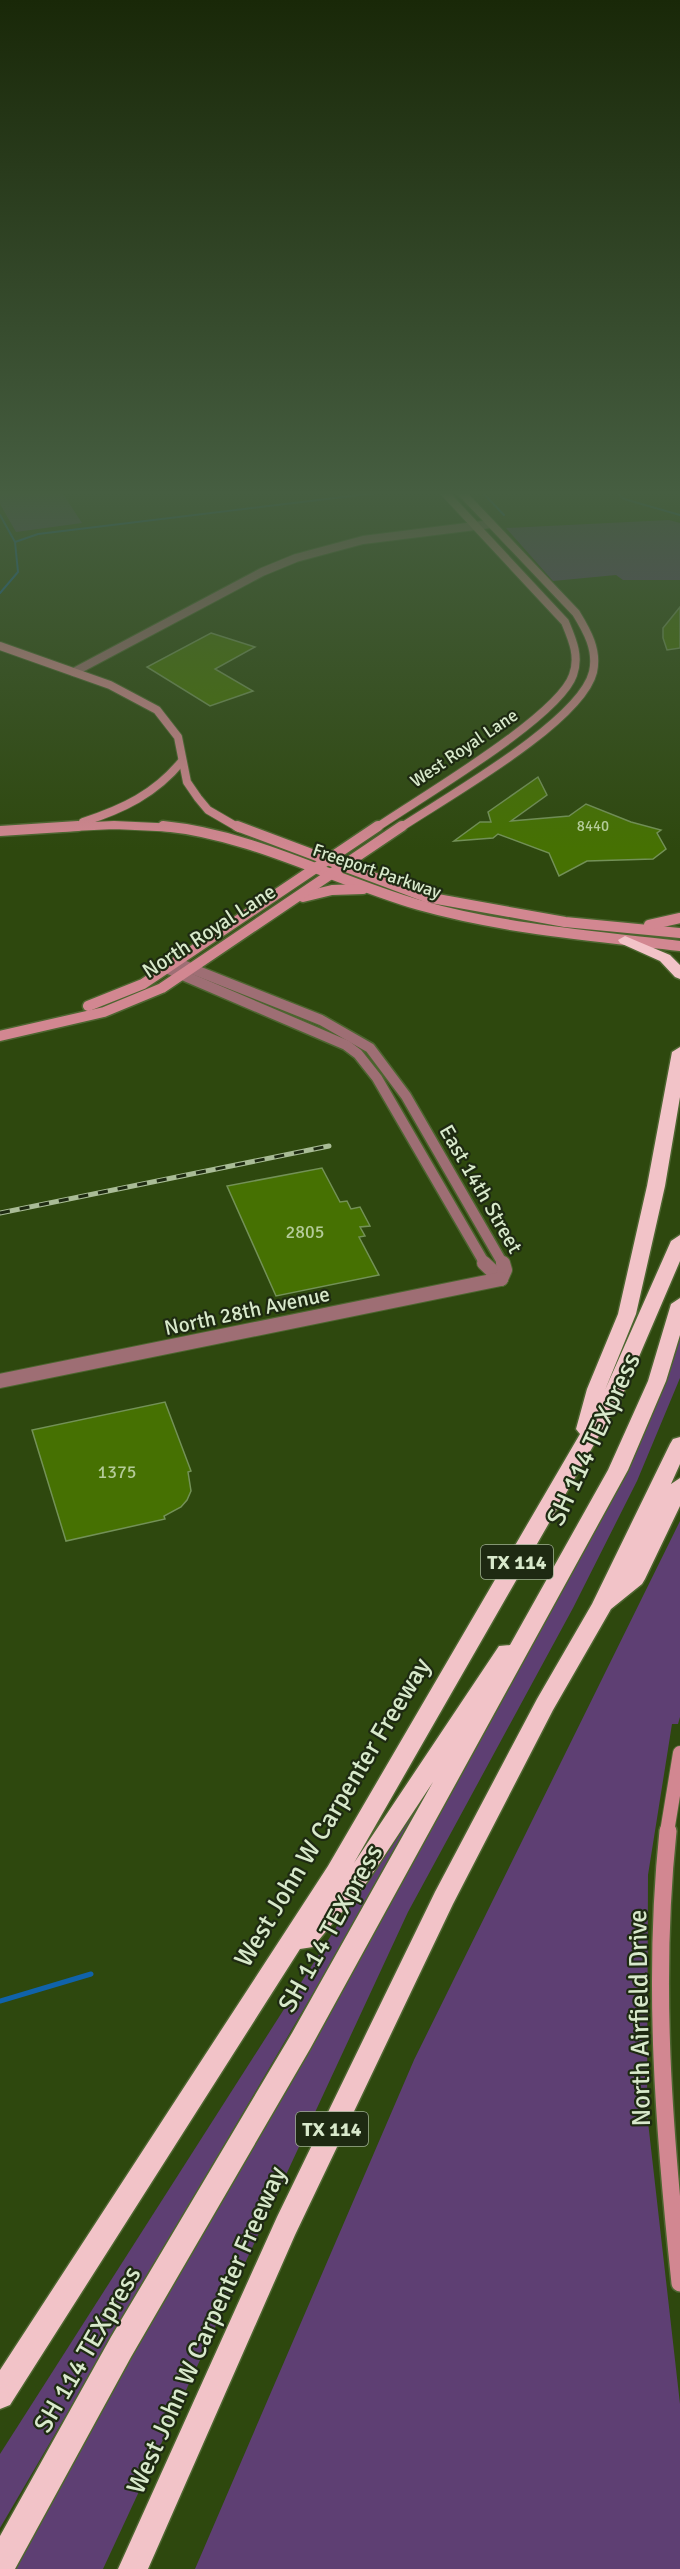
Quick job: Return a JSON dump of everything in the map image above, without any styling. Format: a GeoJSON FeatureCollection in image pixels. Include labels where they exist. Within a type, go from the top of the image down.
{"type":"FeatureCollection","features":[{"type":"Feature","properties":{"kind":"highway"},"geometry":{"type":"LineString","coordinates":[[630,934],[665,958],[680,974]]}},
{"type":"Feature","properties":{"kind":"highway"},"geometry":{"type":"LineString","coordinates":[[581,1451],[596,1389],[627,1314],[656,1186],[680,1052]]}},
{"type":"Feature","properties":{"kind":"highway","name":"West John W Carpenter Freeway"},"geometry":{"type":"LineString","coordinates":[[0,2395],[336,1873],[613,1394],[680,1241]]}},
{"type":"Feature","properties":{"kind":"highway","name":"SH 114 TEXpress"},"geometry":{"type":"LineString","coordinates":[[0,2566],[121,2347],[301,2041],[537,1620],[618,1470],[657,1381],[680,1304]]}},
{"type":"Feature","properties":{"kind":"highway","name":"West John W Carpenter Freeway"},"geometry":{"type":"LineString","coordinates":[[133,2569],[286,2226],[443,1899],[545,1705],[602,1606],[680,1444]]}},
{"type":"Feature","properties":{"kind":"highway"},"geometry":{"type":"LineString","coordinates":[[602,1606],[635,1579],[680,1485]]}},
{"type":"Feature","properties":{"kind":"highway"},"geometry":{"type":"LineString","coordinates":[[259,1992],[359,1875],[457,1724],[523,1630],[537,1620]]}},
{"type":"Feature","properties":{"kind":"main road"},"geometry":{"type":"LineString","coordinates":[[556,611],[570,630],[576,648],[576,667],[595,669],[596,656],[586,628],[571,611]]}},
{"type":"Feature","properties":{"kind":"main road"},"geometry":{"type":"LineString","coordinates":[[0,646],[74,672]]}},
{"type":"Feature","properties":{"kind":"main road","name":"West Royal Lane"},"geometry":{"type":"LineString","coordinates":[[170,965],[535,720],[564,694],[576,667]]}},
{"type":"Feature","properties":{"kind":"main road","name":"West Royal Lane"},"geometry":{"type":"LineString","coordinates":[[330,874],[509,755],[570,710],[593,680],[595,669]]}},
{"type":"Feature","properties":{"kind":"main road","name":"Freeport Parkway"},"geometry":{"type":"LineString","coordinates":[[74,672],[122,690],[157,710],[178,737],[187,782],[208,810],[248,832],[426,897],[523,921],[630,934],[680,933]]}},
{"type":"Feature","properties":{"kind":"main road"},"geometry":{"type":"LineString","coordinates":[[493,749],[509,755]]}},
{"type":"Feature","properties":{"kind":"main road"},"geometry":{"type":"LineString","coordinates":[[0,831],[66,826],[119,810],[146,798],[165,783],[182,761]]}},
{"type":"Feature","properties":{"kind":"main road","name":"Freeport Parkway"},"geometry":{"type":"LineString","coordinates":[[66,826],[125,825],[183,828],[259,847],[371,890],[420,905],[630,934],[680,946]]}},
{"type":"Feature","properties":{"kind":"main road","name":"North Royal Lane"},"geometry":{"type":"LineString","coordinates":[[0,1036],[64,1022],[141,998],[163,987],[330,874]]}},
{"type":"Feature","properties":{"kind":"main road"},"geometry":{"type":"LineString","coordinates":[[290,901],[332,890],[371,890]]}},
{"type":"Feature","properties":{"kind":"main road"},"geometry":{"type":"LineString","coordinates":[[630,934],[680,918]]}},
{"type":"Feature","properties":{"kind":"main road","name":"North Royal Lane"},"geometry":{"type":"LineString","coordinates":[[33,1028],[123,994],[170,965]]}},
{"type":"Feature","properties":{"kind":"main road","name":"North Airfield Drive"},"geometry":{"type":"LineString","coordinates":[[680,1753],[671,1795],[663,1887],[659,1990],[662,2104],[676,2220],[680,2283]]}},
{"type":"Feature","properties":{"kind":"street"},"geometry":{"type":"LineString","coordinates":[[74,672],[191,611]]}},
{"type":"Feature","properties":{"kind":"street","name":"East 14th Street"},"geometry":{"type":"LineString","coordinates":[[170,965],[321,1032],[358,1054],[378,1078],[486,1265],[501,1279],[505,1270],[502,1261],[405,1096],[370,1048],[321,1020],[184,971]]}},
{"type":"Feature","properties":{"kind":"street","name":"North 28th Avenue"},"geometry":{"type":"LineString","coordinates":[[0,1382],[501,1279]]}},
{"type":"Feature","properties":{"kind":"shaded area"},"geometry":{"type":"Polygon","coordinates":[[[680,1338],[680,1378],[637,1481],[573,1608],[408,1912],[103,2569],[10,2569],[644,1428],[680,1338]]]}},
{"type":"Feature","properties":{"kind":"shaded area"},"geometry":{"type":"Polygon","coordinates":[[[680,1521],[680,1717],[678,1724],[672,1724],[648,1875],[647,2113],[680,2404],[680,2569],[195,2569],[414,2060],[680,1521]]]}},
{"type":"Feature","properties":{"kind":"shaded area"},"geometry":{"type":"Polygon","coordinates":[[[415,1804],[422,1807],[0,2528],[0,2454],[415,1804]]]}},
{"type":"Feature","properties":{"kind":"building"},"geometry":{"type":"Polygon","coordinates":[[[677,611],[680,611],[680,648],[667,650],[663,628],[677,611]]]}},
{"type":"Feature","properties":{"kind":"building"},"geometry":{"type":"Polygon","coordinates":[[[211,633],[255,647],[215,669],[253,691],[210,706],[147,667],[211,633]]]}},
{"type":"Feature","properties":{"kind":"building"},"geometry":{"type":"Polygon","coordinates":[[[538,777],[547,795],[511,821],[569,816],[586,804],[631,822],[661,830],[657,833],[666,849],[653,859],[587,861],[559,876],[549,853],[498,834],[493,838],[454,841],[480,822],[491,822],[488,812],[538,777]]]}},
{"type":"Feature","properties":{"kind":"building"},"geometry":{"type":"Polygon","coordinates":[[[322,1168],[340,1202],[347,1201],[351,1209],[360,1207],[370,1226],[360,1227],[365,1236],[359,1237],[379,1275],[276,1296],[227,1186],[322,1168]]]}},
{"type":"Feature","properties":{"kind":"building"},"geometry":{"type":"Polygon","coordinates":[[[165,1402],[191,1471],[188,1472],[191,1491],[187,1500],[181,1507],[164,1516],[165,1519],[66,1541],[32,1430],[165,1402]]]}},
{"type":"Feature","properties":{"kind":"waterway"},"geometry":{"type":"LineString","coordinates":[[0,2001],[91,1974]]}},
{"type":"Feature","properties":{"kind":"railway"},"geometry":{"type":"LineString","coordinates":[[0,1213],[329,1146]]}}]}
